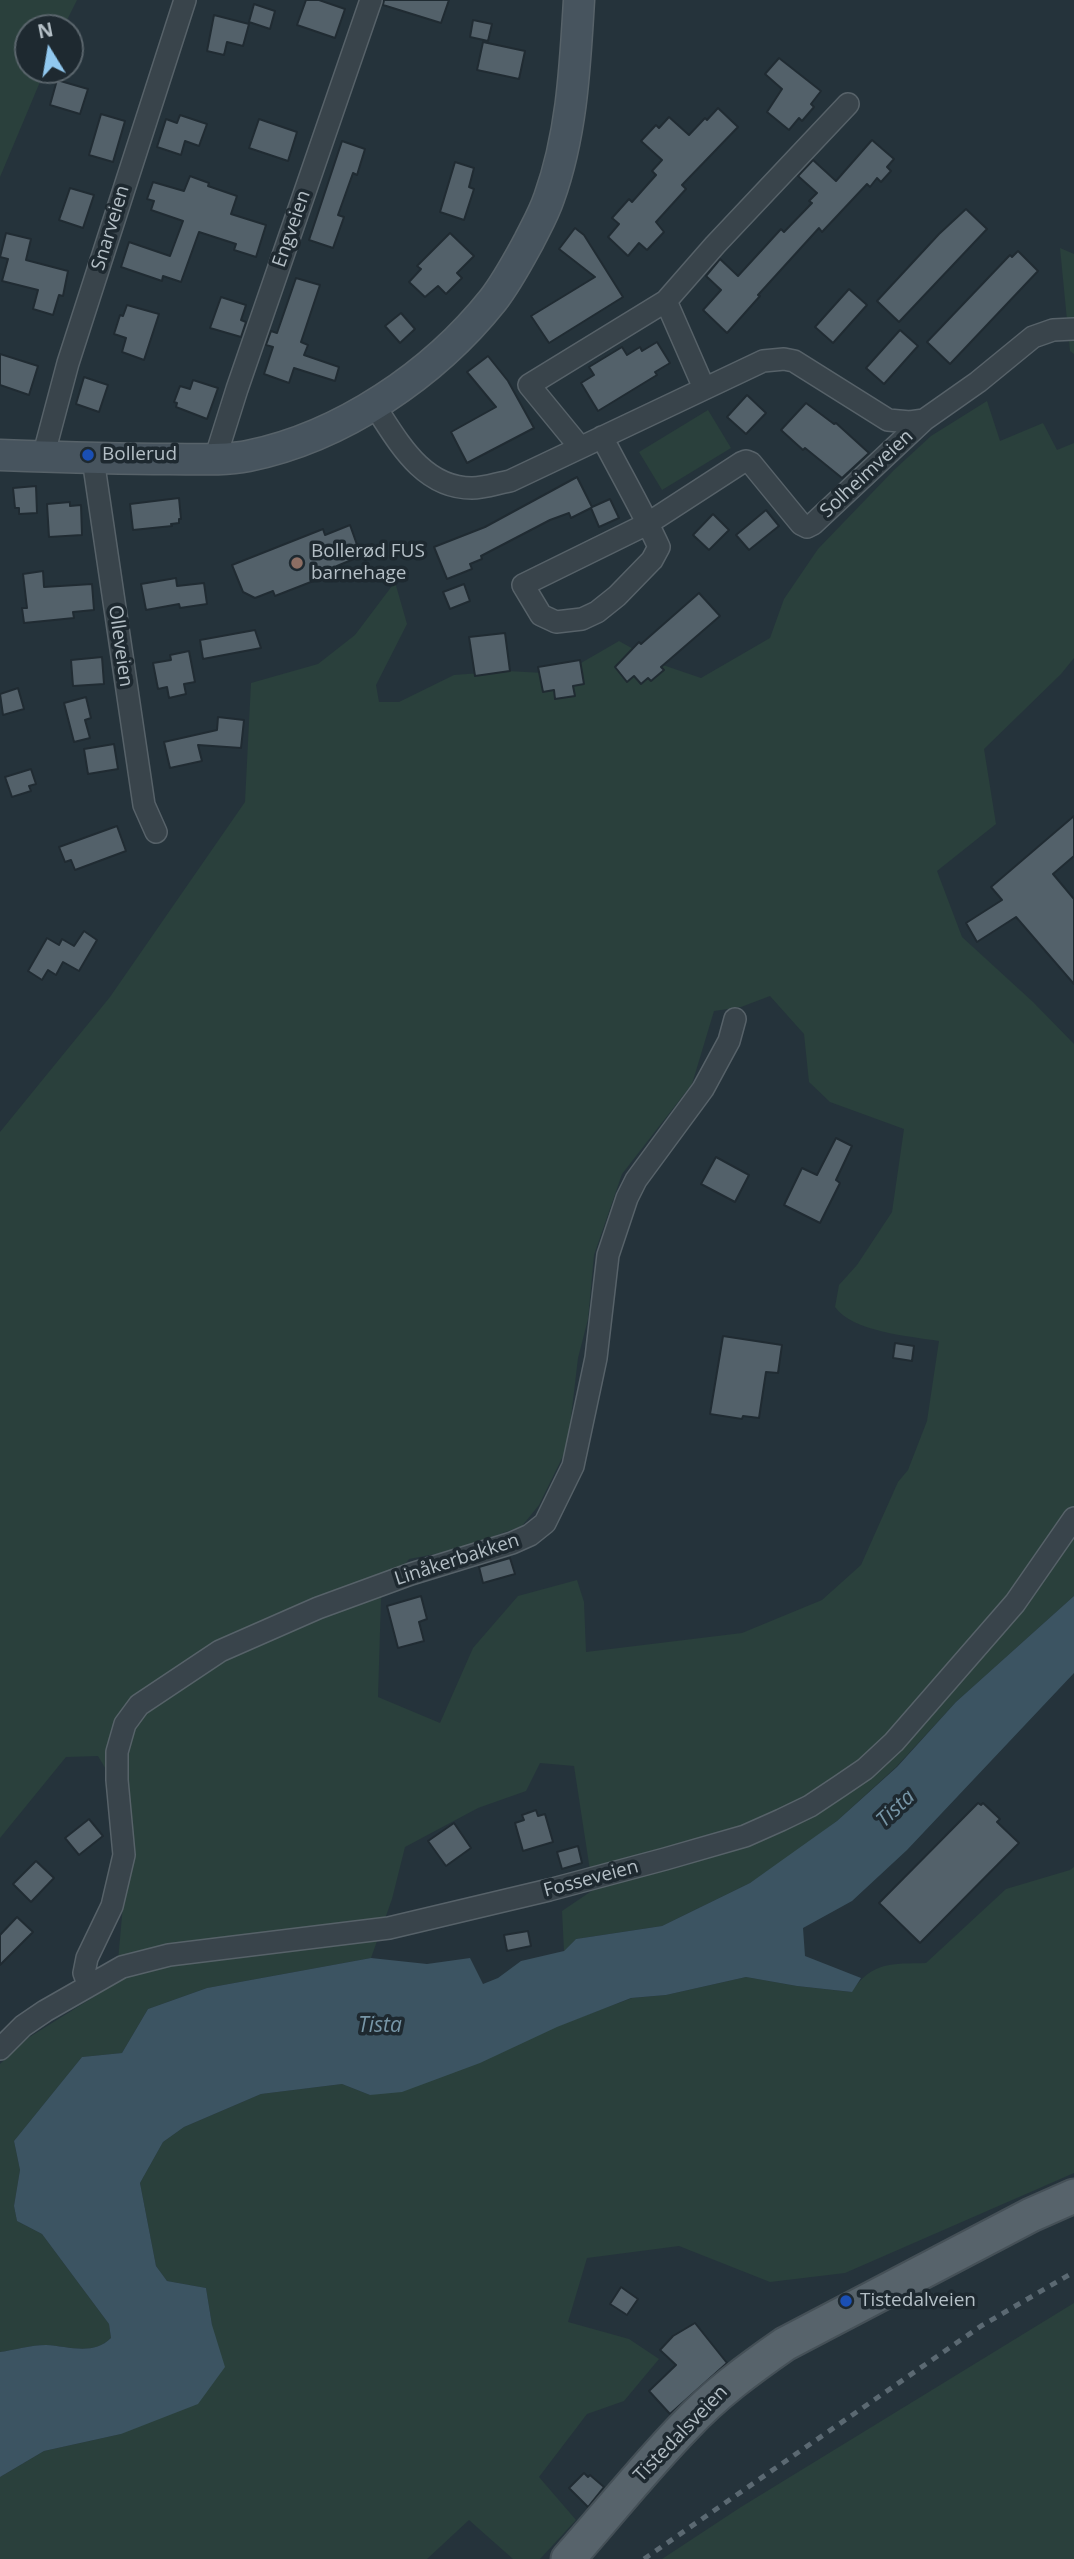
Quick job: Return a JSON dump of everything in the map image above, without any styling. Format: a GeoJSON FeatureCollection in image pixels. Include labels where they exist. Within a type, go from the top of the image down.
{"type":"FeatureCollection","features":[{"type":"Feature","properties":{"kind":"main road"},"geometry":{"type":"LineString","coordinates":[[0,456],[93,459],[215,459],[247,456],[291,444],[374,405],[425,370],[451,347],[487,306],[519,259],[541,217],[554,185],[568,126],[579,0]]}},
{"type":"Feature","properties":{"kind":"main road","name":"Tistedalsveien"},"geometry":{"type":"LineString","coordinates":[[568,2559],[685,2425],[712,2399],[754,2366],[785,2344],[1031,2215],[1074,2196]]}},
{"type":"Feature","properties":{"kind":"street","name":"Snarveien"},"geometry":{"type":"LineString","coordinates":[[43,457],[68,363],[185,0]]}},
{"type":"Feature","properties":{"kind":"street","name":"Engveien"},"geometry":{"type":"LineString","coordinates":[[215,459],[372,0]]}},
{"type":"Feature","properties":{"kind":"street"},"geometry":{"type":"LineString","coordinates":[[579,446],[528,385],[667,301],[715,245],[848,104]]}},
{"type":"Feature","properties":{"kind":"street"},"geometry":{"type":"LineString","coordinates":[[667,301],[704,388]]}},
{"type":"Feature","properties":{"kind":"street","name":"Solheimveien"},"geometry":{"type":"LineString","coordinates":[[602,437],[647,524],[659,547],[658,552],[597,612],[582,619],[556,622],[541,615],[523,585],[647,524],[746,461],[751,463],[801,524],[807,527],[866,477],[924,420],[978,382],[1033,337],[1053,330],[1074,329]]}},
{"type":"Feature","properties":{"kind":"street","name":"Solheimveien"},"geometry":{"type":"LineString","coordinates":[[374,405],[411,460],[434,478],[454,487],[475,488],[510,481],[763,361],[794,361],[888,420],[924,420]]}},
{"type":"Feature","properties":{"kind":"street","name":"Olleveien"},"geometry":{"type":"LineString","coordinates":[[93,459],[144,805],[156,832]]}},
{"type":"Feature","properties":{"kind":"street","name":"Linåkerbakken"},"geometry":{"type":"LineString","coordinates":[[88,1984],[84,1973],[87,1958],[112,1906],[124,1855],[117,1752],[125,1724],[139,1705],[220,1651],[305,1613],[411,1574],[512,1543],[530,1535],[545,1523],[573,1466],[596,1358],[608,1255],[626,1198],[703,1089],[729,1041],[735,1019]]}},
{"type":"Feature","properties":{"kind":"street","name":"Fosseveien"},"geometry":{"type":"LineString","coordinates":[[0,2049],[23,2026],[88,1984],[122,1967],[169,1955],[402,1925],[549,1890],[745,1836],[810,1806],[848,1780],[894,1742],[1015,1603],[1074,1518]]}},
{"type":"Feature","properties":{"kind":"green space"},"geometry":{"type":"Polygon","coordinates":[[[0,0],[77,0],[70,14],[14,14],[14,84],[39,84],[0,177],[0,0]]]}},
{"type":"Feature","properties":{"kind":"green space"},"geometry":{"type":"Polygon","coordinates":[[[1060,248],[1074,254],[1074,354],[1070,351],[1060,248]]]}},
{"type":"Feature","properties":{"kind":"green space"},"geometry":{"type":"Polygon","coordinates":[[[987,401],[1000,441],[1043,423],[1057,450],[1074,443],[1074,658],[984,749],[996,824],[937,871],[962,937],[1074,1044],[1074,1596],[956,1702],[896,1767],[837,1821],[750,1883],[662,1926],[576,1939],[564,1951],[562,1911],[593,1890],[574,1766],[540,1763],[526,1791],[478,1808],[405,1847],[392,1899],[371,1958],[207,1988],[148,2009],[122,2053],[82,2057],[14,2141],[20,2170],[14,2206],[17,2221],[42,2234],[109,2324],[111,2338],[96,2347],[80,2349],[40,2345],[0,2352],[0,2064],[28,2038],[116,1983],[124,1894],[132,1852],[132,1813],[98,1756],[66,1757],[0,1838],[0,1132],[110,997],[245,802],[251,683],[318,664],[355,635],[395,582],[407,624],[376,685],[379,702],[399,702],[454,675],[507,671],[562,674],[619,641],[660,664],[701,678],[770,638],[784,599],[818,549],[894,470],[931,436],[987,401]],[[770,996],[741,1007],[714,1011],[692,1084],[622,1174],[594,1255],[588,1319],[578,1358],[564,1454],[539,1505],[522,1526],[456,1550],[409,1559],[381,1598],[378,1697],[440,1723],[473,1648],[518,1596],[577,1580],[584,1602],[586,1652],[742,1633],[822,1600],[861,1565],[898,1482],[908,1470],[927,1421],[939,1341],[868,1327],[843,1315],[835,1307],[839,1285],[857,1265],[892,1212],[904,1129],[830,1102],[809,1082],[804,1034],[770,996]]]}},
{"type":"Feature","properties":{"kind":"green space"},"geometry":{"type":"Polygon","coordinates":[[[708,410],[731,448],[662,490],[639,452],[708,410]]]}},
{"type":"Feature","properties":{"kind":"green space"},"geometry":{"type":"Polygon","coordinates":[[[1074,1867],[1074,2173],[845,2273],[770,2282],[679,2246],[587,2258],[568,2322],[629,2339],[659,2359],[624,2401],[587,2414],[539,2477],[576,2520],[540,2559],[513,2559],[469,2520],[427,2559],[0,2559],[0,2477],[44,2451],[121,2434],[212,2325],[206,2288],[167,2281],[156,2266],[140,2183],[163,2142],[184,2127],[261,2094],[342,2084],[370,2095],[632,1998],[666,1995],[746,1977],[851,1992],[875,1969],[893,1964],[926,1963],[1006,1889],[1074,1867]]]}},
{"type":"Feature","properties":{"kind":"green space"},"geometry":{"type":"Polygon","coordinates":[[[1074,2303],[1074,2559],[662,2559],[741,2507],[1074,2303]]]}},
{"type":"Feature","properties":{"kind":"water","name":"Tista"},"geometry":{"type":"Polygon","coordinates":[[[1074,1596],[1074,1673],[907,1850],[852,1901],[803,1928],[805,1956],[861,1978],[852,1992],[746,1977],[666,1995],[631,1998],[557,2027],[480,2063],[402,2092],[370,2095],[342,2084],[261,2094],[184,2127],[163,2142],[140,2183],[156,2266],[167,2281],[206,2288],[212,2325],[225,2367],[198,2404],[121,2434],[44,2451],[0,2477],[0,2352],[40,2345],[80,2349],[96,2347],[111,2338],[109,2324],[42,2234],[17,2221],[14,2206],[20,2170],[14,2141],[82,2057],[122,2053],[148,2009],[207,1988],[371,1958],[427,1964],[470,1958],[483,1984],[498,1978],[521,1961],[564,1951],[576,1939],[662,1926],[750,1883],[837,1821],[897,1767],[956,1702],[1074,1596]]]}},
{"type":"Feature","properties":{"kind":"building"},"geometry":{"type":"Polygon","coordinates":[[[306,0],[319,0],[345,9],[335,38],[297,25],[306,0]]]}},
{"type":"Feature","properties":{"kind":"building"},"geometry":{"type":"Polygon","coordinates":[[[384,0],[449,0],[441,23],[383,5],[384,0]]]}},
{"type":"Feature","properties":{"kind":"building"},"geometry":{"type":"Polygon","coordinates":[[[254,4],[275,11],[270,29],[249,22],[254,4]]]}},
{"type":"Feature","properties":{"kind":"building"},"geometry":{"type":"Polygon","coordinates":[[[214,15],[249,24],[243,46],[227,42],[224,55],[207,51],[214,15]]]}},
{"type":"Feature","properties":{"kind":"building"},"geometry":{"type":"Polygon","coordinates":[[[473,20],[492,24],[488,41],[470,37],[473,20]]]}},
{"type":"Feature","properties":{"kind":"building"},"geometry":{"type":"Polygon","coordinates":[[[483,42],[525,51],[519,79],[477,70],[483,42]]]}},
{"type":"Feature","properties":{"kind":"building"},"geometry":{"type":"Polygon","coordinates":[[[779,58],[821,91],[811,104],[814,107],[802,121],[799,118],[789,130],[767,112],[782,89],[765,74],[779,58]]]}},
{"type":"Feature","properties":{"kind":"building"},"geometry":{"type":"Polygon","coordinates":[[[56,84],[71,84],[88,89],[80,114],[50,105],[56,84]]]}},
{"type":"Feature","properties":{"kind":"building"},"geometry":{"type":"Polygon","coordinates":[[[718,108],[738,127],[682,185],[686,189],[656,222],[664,232],[647,250],[639,243],[628,256],[608,237],[619,224],[612,218],[629,199],[632,202],[656,175],[652,171],[662,160],[641,141],[656,125],[659,128],[669,117],[689,135],[718,108]]]}},
{"type":"Feature","properties":{"kind":"building"},"geometry":{"type":"Polygon","coordinates":[[[101,114],[125,121],[113,162],[89,155],[101,114]]]}},
{"type":"Feature","properties":{"kind":"building"},"geometry":{"type":"Polygon","coordinates":[[[180,115],[207,124],[199,146],[185,141],[181,155],[157,147],[166,119],[177,123],[180,115]]]}},
{"type":"Feature","properties":{"kind":"building"},"geometry":{"type":"Polygon","coordinates":[[[259,119],[297,132],[288,161],[249,148],[259,119]]]}},
{"type":"Feature","properties":{"kind":"building"},"geometry":{"type":"Polygon","coordinates":[[[872,140],[894,159],[887,167],[891,171],[881,182],[877,178],[870,187],[867,184],[822,232],[819,228],[727,333],[703,310],[721,290],[706,276],[720,259],[738,276],[781,229],[784,232],[812,203],[809,201],[817,193],[798,176],[813,160],[836,181],[872,140]]]}},
{"type":"Feature","properties":{"kind":"building"},"geometry":{"type":"Polygon","coordinates":[[[342,141],[365,149],[357,175],[353,173],[338,215],[344,217],[333,248],[309,240],[342,141]]]}},
{"type":"Feature","properties":{"kind":"building"},"geometry":{"type":"Polygon","coordinates":[[[455,162],[474,168],[469,187],[474,189],[464,220],[440,212],[455,162]]]}},
{"type":"Feature","properties":{"kind":"building"},"geometry":{"type":"Polygon","coordinates":[[[190,176],[209,183],[208,186],[237,196],[231,214],[266,225],[256,257],[234,250],[236,244],[199,232],[181,282],[163,276],[162,281],[121,267],[129,242],[170,256],[183,221],[151,210],[154,201],[147,199],[153,182],[184,191],[190,176]]]}},
{"type":"Feature","properties":{"kind":"building"},"geometry":{"type":"Polygon","coordinates":[[[70,188],[94,195],[83,228],[59,220],[70,188]]]}},
{"type":"Feature","properties":{"kind":"building"},"geometry":{"type":"Polygon","coordinates":[[[966,209],[987,229],[899,322],[877,301],[966,209]]]}},
{"type":"Feature","properties":{"kind":"building"},"geometry":{"type":"Polygon","coordinates":[[[575,228],[584,235],[623,297],[549,343],[531,316],[595,277],[559,249],[575,228]]]}},
{"type":"Feature","properties":{"kind":"building"},"geometry":{"type":"Polygon","coordinates":[[[6,233],[31,239],[26,260],[68,271],[63,296],[59,295],[53,315],[33,309],[38,290],[2,281],[8,259],[0,257],[6,233]]]}},
{"type":"Feature","properties":{"kind":"building"},"geometry":{"type":"Polygon","coordinates":[[[450,233],[474,256],[457,273],[462,278],[446,294],[438,286],[425,297],[409,282],[421,269],[417,266],[450,233]]]}},
{"type":"Feature","properties":{"kind":"building"},"geometry":{"type":"Polygon","coordinates":[[[1018,251],[1038,271],[950,364],[927,342],[1010,255],[1012,257],[1018,251]]]}},
{"type":"Feature","properties":{"kind":"building"},"geometry":{"type":"Polygon","coordinates":[[[296,278],[320,285],[301,342],[308,345],[304,355],[339,367],[335,381],[294,368],[289,383],[264,374],[273,347],[266,345],[271,331],[277,333],[296,278]]]}},
{"type":"Feature","properties":{"kind":"building"},"geometry":{"type":"Polygon","coordinates":[[[849,289],[867,305],[833,343],[815,327],[849,289]]]}},
{"type":"Feature","properties":{"kind":"building"},"geometry":{"type":"Polygon","coordinates":[[[221,297],[246,305],[241,320],[246,322],[241,337],[210,328],[221,297]]]}},
{"type":"Feature","properties":{"kind":"building"},"geometry":{"type":"Polygon","coordinates":[[[127,305],[159,314],[144,360],[122,352],[126,338],[114,334],[120,315],[123,316],[127,305]]]}},
{"type":"Feature","properties":{"kind":"building"},"geometry":{"type":"Polygon","coordinates":[[[401,313],[415,329],[400,343],[385,326],[401,313]]]}},
{"type":"Feature","properties":{"kind":"building"},"geometry":{"type":"Polygon","coordinates":[[[900,330],[918,346],[884,384],[866,368],[900,330]]]}},
{"type":"Feature","properties":{"kind":"building"},"geometry":{"type":"Polygon","coordinates":[[[657,342],[670,363],[655,372],[657,375],[598,411],[581,383],[594,375],[589,367],[622,347],[627,355],[640,347],[642,351],[657,342]]]}},
{"type":"Feature","properties":{"kind":"building"},"geometry":{"type":"Polygon","coordinates":[[[0,354],[38,366],[29,395],[0,385],[0,354]]]}},
{"type":"Feature","properties":{"kind":"building"},"geometry":{"type":"Polygon","coordinates":[[[488,356],[508,381],[534,428],[467,463],[451,432],[496,407],[467,372],[488,356]]]}},
{"type":"Feature","properties":{"kind":"building"},"geometry":{"type":"Polygon","coordinates":[[[84,377],[108,385],[99,412],[76,404],[84,377]]]}},
{"type":"Feature","properties":{"kind":"building"},"geometry":{"type":"Polygon","coordinates":[[[193,380],[218,388],[207,419],[176,407],[177,403],[174,402],[180,386],[190,389],[193,380]]]}},
{"type":"Feature","properties":{"kind":"building"},"geometry":{"type":"Polygon","coordinates":[[[747,395],[766,413],[746,434],[727,417],[747,395]]]}},
{"type":"Feature","properties":{"kind":"building"},"geometry":{"type":"Polygon","coordinates":[[[806,403],[836,423],[869,453],[842,478],[805,448],[803,450],[781,430],[806,403]]]}},
{"type":"Feature","properties":{"kind":"building"},"geometry":{"type":"Polygon","coordinates":[[[577,477],[592,507],[610,499],[619,518],[599,527],[591,508],[571,518],[569,513],[481,556],[482,559],[470,564],[472,569],[447,579],[434,547],[485,527],[577,477]]]}},
{"type":"Feature","properties":{"kind":"building"},"geometry":{"type":"Polygon","coordinates":[[[36,486],[37,513],[19,514],[19,508],[15,508],[13,488],[36,486]]]}},
{"type":"Feature","properties":{"kind":"building"},"geometry":{"type":"Polygon","coordinates":[[[179,498],[179,523],[133,530],[130,504],[179,498]]]}},
{"type":"Feature","properties":{"kind":"building"},"geometry":{"type":"Polygon","coordinates":[[[70,502],[70,506],[81,505],[82,535],[49,537],[47,504],[70,502]]]}},
{"type":"Feature","properties":{"kind":"building"},"geometry":{"type":"Polygon","coordinates":[[[766,510],[779,526],[749,550],[736,535],[766,510]]]}},
{"type":"Feature","properties":{"kind":"building"},"geometry":{"type":"Polygon","coordinates":[[[713,514],[729,530],[709,550],[693,535],[713,514]]]}},
{"type":"Feature","properties":{"kind":"building"},"geometry":{"type":"Polygon","coordinates":[[[350,525],[361,556],[337,566],[339,571],[275,596],[273,591],[255,598],[243,592],[232,565],[323,529],[325,535],[350,525]]]}},
{"type":"Feature","properties":{"kind":"building"},"geometry":{"type":"Polygon","coordinates":[[[43,571],[44,587],[92,584],[94,610],[73,612],[74,618],[24,623],[22,608],[27,608],[23,574],[43,571]]]}},
{"type":"Feature","properties":{"kind":"building"},"geometry":{"type":"Polygon","coordinates":[[[176,578],[177,586],[204,583],[207,604],[180,608],[179,604],[146,610],[141,584],[176,578]]]}},
{"type":"Feature","properties":{"kind":"building"},"geometry":{"type":"Polygon","coordinates":[[[464,584],[470,601],[450,609],[443,592],[464,584]]]}},
{"type":"Feature","properties":{"kind":"building"},"geometry":{"type":"Polygon","coordinates":[[[699,593],[720,616],[661,667],[664,670],[651,681],[648,678],[641,684],[634,676],[627,682],[615,667],[639,642],[641,644],[699,593]]]}},
{"type":"Feature","properties":{"kind":"building"},"geometry":{"type":"Polygon","coordinates":[[[255,630],[261,648],[203,659],[200,640],[255,630]]]}},
{"type":"Feature","properties":{"kind":"building"},"geometry":{"type":"Polygon","coordinates":[[[505,633],[510,671],[475,676],[469,637],[505,633]]]}},
{"type":"Feature","properties":{"kind":"building"},"geometry":{"type":"Polygon","coordinates":[[[189,651],[195,682],[184,684],[186,694],[169,698],[167,687],[158,689],[153,663],[171,660],[170,655],[189,651]]]}},
{"type":"Feature","properties":{"kind":"building"},"geometry":{"type":"Polygon","coordinates":[[[102,657],[104,684],[73,686],[71,660],[102,657]]]}},
{"type":"Feature","properties":{"kind":"building"},"geometry":{"type":"Polygon","coordinates":[[[580,660],[584,684],[573,686],[575,696],[555,699],[554,690],[543,692],[538,667],[580,660]]]}},
{"type":"Feature","properties":{"kind":"building"},"geometry":{"type":"Polygon","coordinates":[[[18,688],[24,709],[3,715],[0,694],[18,688]]]}},
{"type":"Feature","properties":{"kind":"building"},"geometry":{"type":"Polygon","coordinates":[[[86,697],[91,718],[85,720],[90,738],[74,742],[64,703],[86,697]]]}},
{"type":"Feature","properties":{"kind":"building"},"geometry":{"type":"Polygon","coordinates":[[[218,717],[244,720],[241,748],[198,745],[202,761],[170,768],[164,742],[217,730],[218,717]]]}},
{"type":"Feature","properties":{"kind":"building"},"geometry":{"type":"Polygon","coordinates":[[[114,744],[118,769],[88,774],[84,749],[114,744]]]}},
{"type":"Feature","properties":{"kind":"building"},"geometry":{"type":"Polygon","coordinates":[[[31,769],[36,784],[29,786],[31,791],[12,797],[5,777],[31,769]]]}},
{"type":"Feature","properties":{"kind":"building"},"geometry":{"type":"Polygon","coordinates":[[[1074,816],[1074,856],[1053,874],[1074,899],[1074,984],[1016,917],[977,942],[966,923],[1002,900],[991,887],[1074,816]]]}},
{"type":"Feature","properties":{"kind":"building"},"geometry":{"type":"Polygon","coordinates":[[[117,826],[126,851],[75,870],[71,860],[65,862],[59,847],[117,826]]]}},
{"type":"Feature","properties":{"kind":"building"},"geometry":{"type":"Polygon","coordinates":[[[84,931],[97,940],[79,971],[63,962],[56,975],[48,970],[42,980],[28,971],[47,938],[59,945],[62,939],[74,946],[84,931]]]}},
{"type":"Feature","properties":{"kind":"building"},"geometry":{"type":"Polygon","coordinates":[[[836,1138],[852,1146],[836,1180],[840,1183],[820,1223],[784,1205],[802,1168],[817,1175],[836,1138]]]}},
{"type":"Feature","properties":{"kind":"building"},"geometry":{"type":"Polygon","coordinates":[[[716,1157],[749,1175],[735,1202],[701,1184],[716,1157]]]}},
{"type":"Feature","properties":{"kind":"building"},"geometry":{"type":"Polygon","coordinates":[[[723,1336],[782,1345],[778,1373],[766,1372],[759,1418],[743,1416],[742,1419],[710,1414],[723,1336]]]}},
{"type":"Feature","properties":{"kind":"building"},"geometry":{"type":"Polygon","coordinates":[[[895,1343],[914,1346],[912,1361],[893,1358],[895,1343]]]}},
{"type":"Feature","properties":{"kind":"building"},"geometry":{"type":"Polygon","coordinates":[[[510,1558],[515,1574],[483,1583],[479,1567],[510,1558]]]}},
{"type":"Feature","properties":{"kind":"building"},"geometry":{"type":"Polygon","coordinates":[[[421,1596],[427,1619],[419,1622],[424,1641],[398,1648],[387,1606],[421,1596]]]}},
{"type":"Feature","properties":{"kind":"building"},"geometry":{"type":"Polygon","coordinates":[[[978,1803],[983,1803],[1000,1819],[997,1822],[1019,1843],[920,1943],[879,1903],[978,1803]]]}},
{"type":"Feature","properties":{"kind":"building"},"geometry":{"type":"Polygon","coordinates":[[[536,1810],[538,1816],[545,1814],[553,1842],[523,1851],[515,1823],[524,1820],[522,1815],[536,1810]]]}},
{"type":"Feature","properties":{"kind":"building"},"geometry":{"type":"Polygon","coordinates":[[[89,1819],[103,1836],[79,1855],[65,1838],[89,1819]]]}},
{"type":"Feature","properties":{"kind":"building"},"geometry":{"type":"Polygon","coordinates":[[[454,1823],[471,1848],[446,1866],[428,1841],[454,1823]]]}},
{"type":"Feature","properties":{"kind":"building"},"geometry":{"type":"Polygon","coordinates":[[[578,1846],[582,1863],[562,1869],[557,1852],[578,1846]]]}},
{"type":"Feature","properties":{"kind":"building"},"geometry":{"type":"Polygon","coordinates":[[[36,1861],[54,1878],[31,1902],[13,1884],[36,1861]]]}},
{"type":"Feature","properties":{"kind":"building"},"geometry":{"type":"Polygon","coordinates":[[[17,1917],[33,1932],[0,1965],[0,1935],[17,1917]]]}},
{"type":"Feature","properties":{"kind":"building"},"geometry":{"type":"Polygon","coordinates":[[[528,1931],[531,1946],[507,1951],[504,1935],[528,1931]]]}},
{"type":"Feature","properties":{"kind":"building"},"geometry":{"type":"Polygon","coordinates":[[[621,2287],[638,2299],[627,2315],[610,2304],[621,2287]]]}},
{"type":"Feature","properties":{"kind":"building"},"geometry":{"type":"Polygon","coordinates":[[[695,2323],[727,2363],[670,2414],[649,2391],[676,2365],[660,2350],[673,2336],[695,2323]]]}},
{"type":"Feature","properties":{"kind":"building"},"geometry":{"type":"Polygon","coordinates":[[[584,2473],[604,2487],[588,2507],[569,2488],[584,2473]]]}},
{"type":"Feature","properties":{"kind":"railway"},"geometry":{"type":"LineString","coordinates":[[644,2559],[981,2326],[1074,2272]]}},
{"type":"Feature","properties":{"kind":"place","name":"Bollerud"},"geometry":{"type":"Point","coordinates":[88,455]}},
{"type":"Feature","properties":{"kind":"place","name":"Bollerød FUS barnehage"},"geometry":{"type":"Point","coordinates":[297,563]}},
{"type":"Feature","properties":{"kind":"place","name":"Tistedalveien"},"geometry":{"type":"Point","coordinates":[846,2301]}}]}
